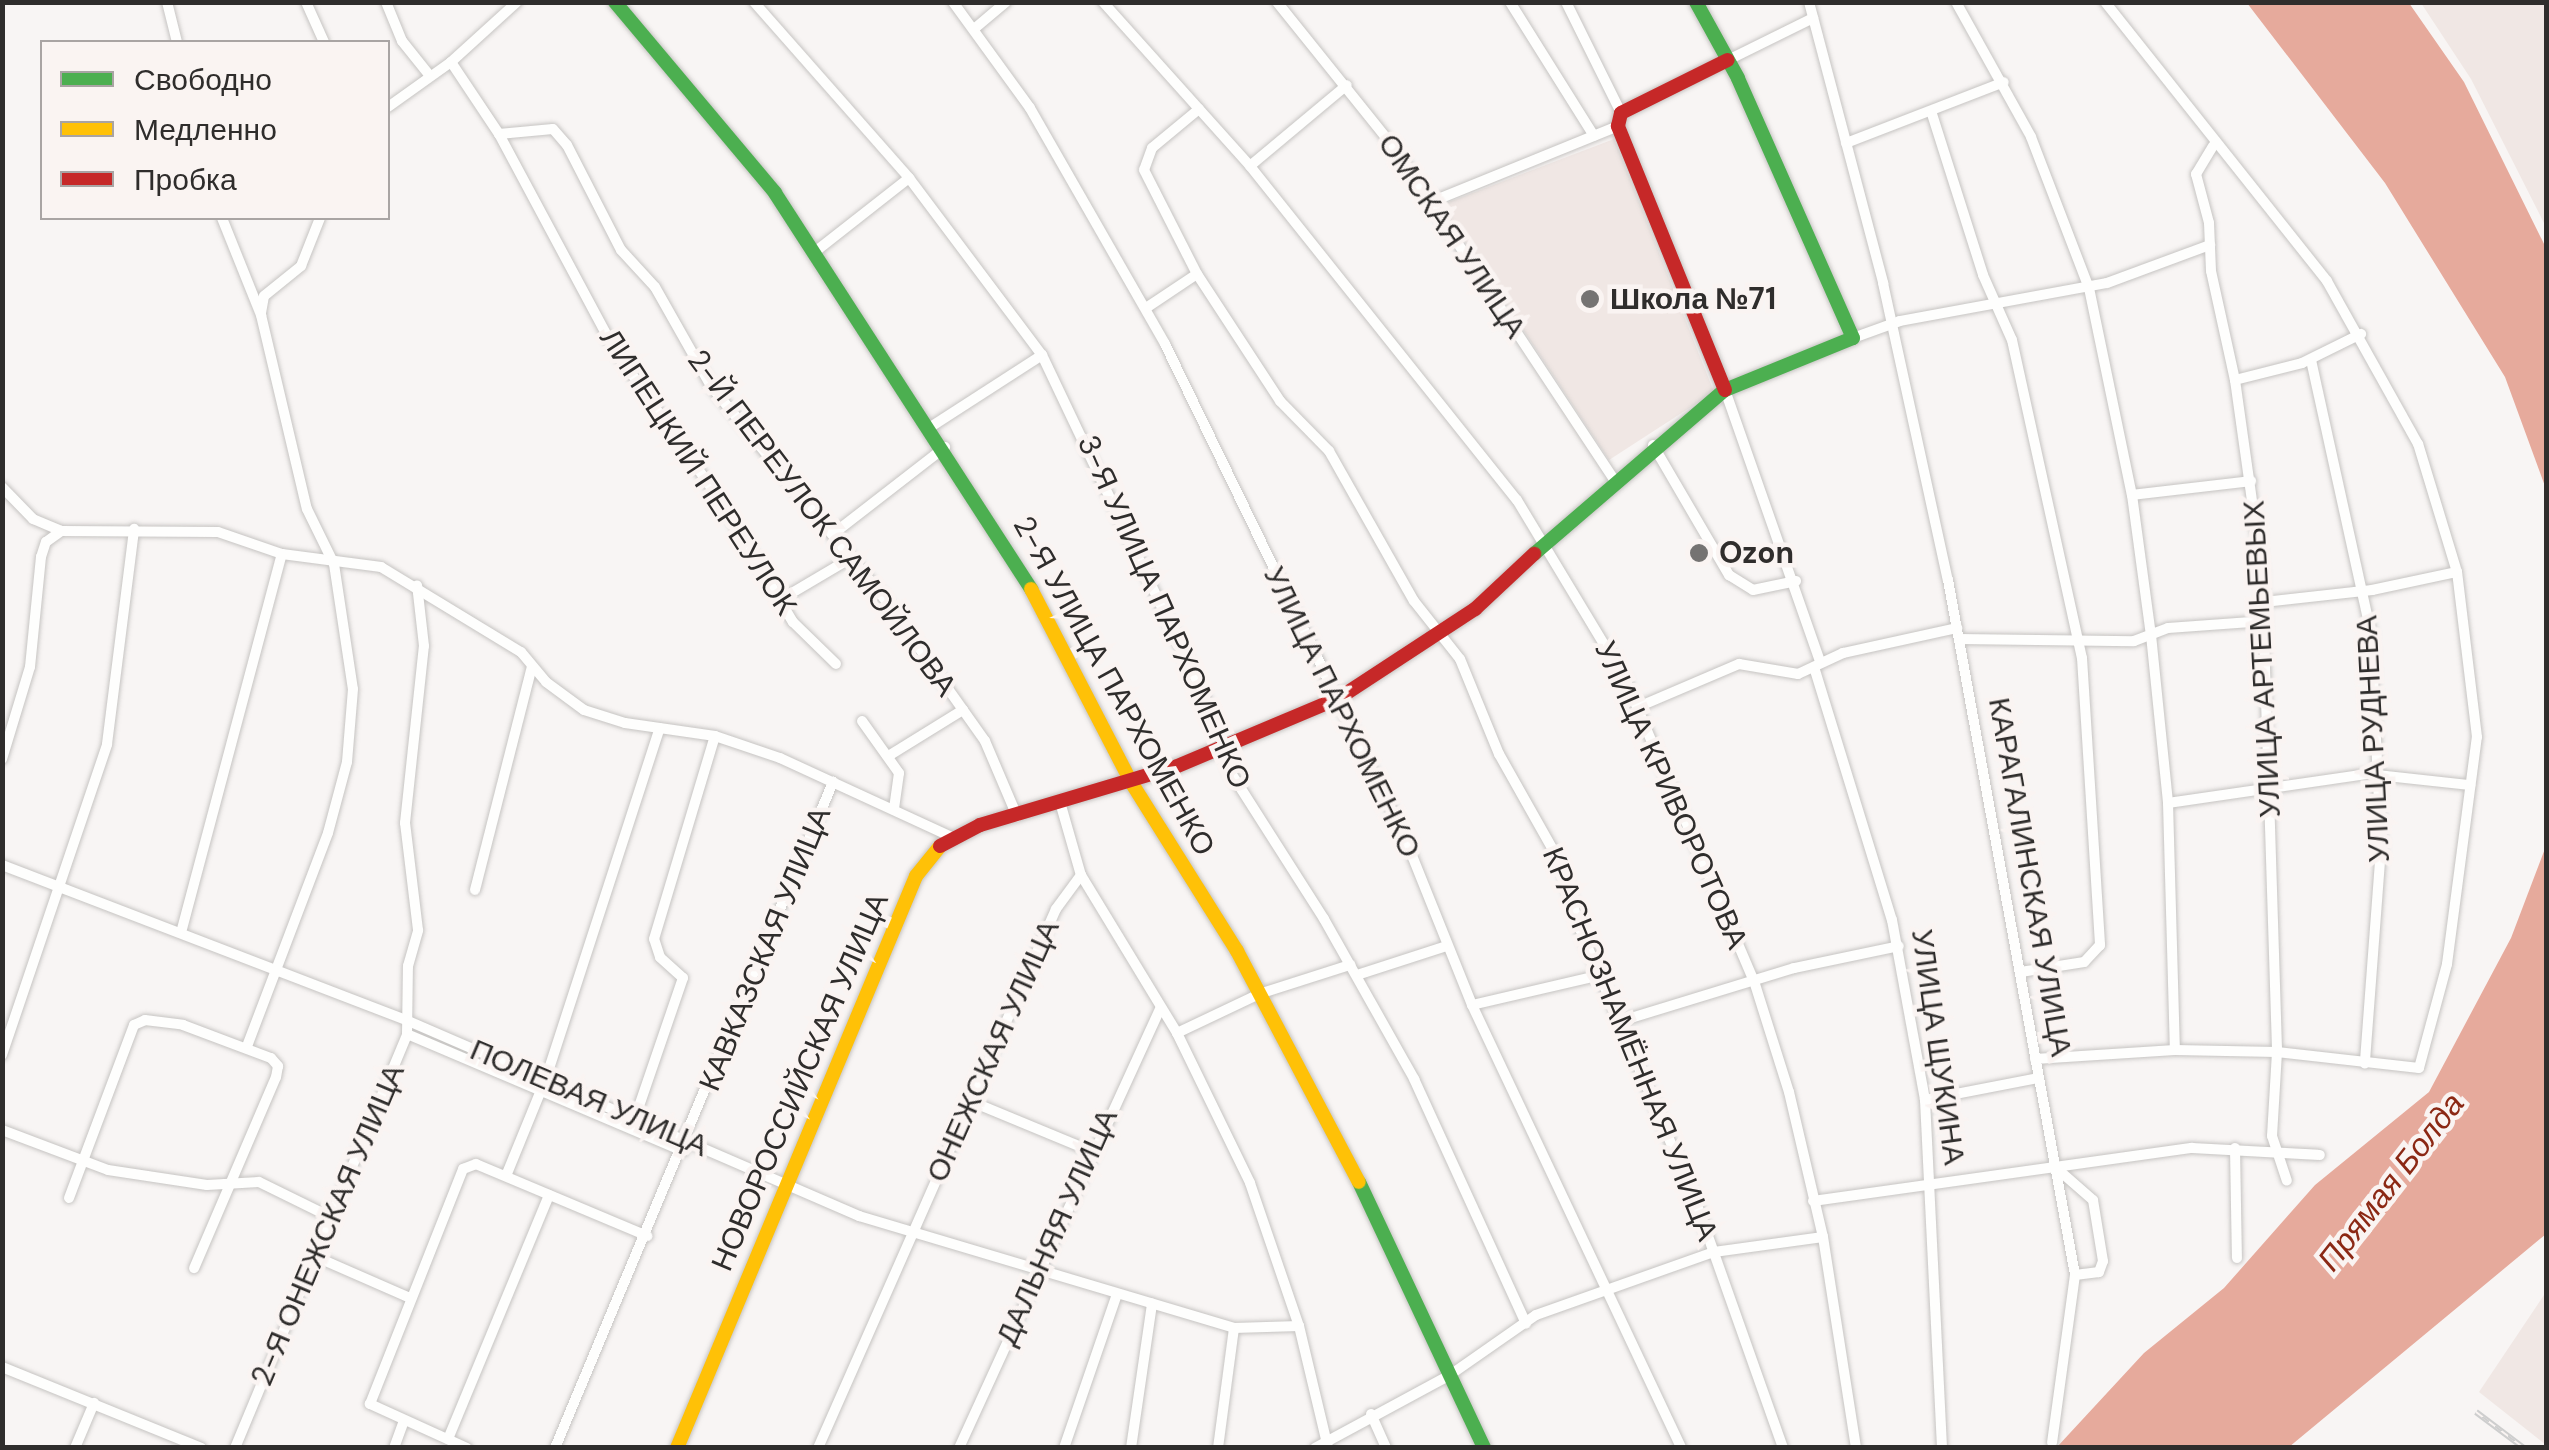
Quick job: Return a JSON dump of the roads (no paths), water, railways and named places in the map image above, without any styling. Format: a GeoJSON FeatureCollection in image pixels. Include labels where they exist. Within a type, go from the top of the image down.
{"type":"FeatureCollection","features":[{"type":"Feature","properties":{"kind":"street"},"geometry":{"type":"LineString","coordinates":[[167,2],[176,40]]}},
{"type":"Feature","properties":{"kind":"street"},"geometry":{"type":"LineString","coordinates":[[306,2],[323,40]]}},
{"type":"Feature","properties":{"kind":"street"},"geometry":{"type":"LineString","coordinates":[[386,2],[402,41],[430,76]]}},
{"type":"Feature","properties":{"kind":"street"},"geometry":{"type":"LineString","coordinates":[[390,106],[452,62],[517,2]]}},
{"type":"Feature","properties":{"kind":"street","name":"2-Я УЛИЦА ПАРХОМЕНКО"},"geometry":{"type":"LineString","coordinates":[[614,2],[775,192],[945,446],[1060,639],[1131,782],[1259,994],[1390,1240],[1484,1448]]}},
{"type":"Feature","properties":{"kind":"street","name":"3-Я УЛИЦА ПАРХОМЕНКО"},"geometry":{"type":"LineString","coordinates":[[754,2],[909,178],[1042,355],[1230,773],[1353,970],[1414,1079],[1526,1324]]}},
{"type":"Feature","properties":{"kind":"street","name":"УЛИЦА ПАРХОМЕНКО"},"geometry":{"type":"LineString","coordinates":[[953,2],[1030,108],[1146,308],[1340,698],[1472,1005],[1681,1448]]}},
{"type":"Feature","properties":{"kind":"street"},"geometry":{"type":"LineString","coordinates":[[974,29],[1006,2]]}},
{"type":"Feature","properties":{"kind":"street","name":"УЛИЦА КРИВОРОТОВА"},"geometry":{"type":"LineString","coordinates":[[1102,2],[1250,166],[1517,500],[1638,707],[1754,981],[1789,1092],[1823,1237],[1856,1448]]}},
{"type":"Feature","properties":{"kind":"street","name":"ОМСКАЯ УЛИЦА"},"geometry":{"type":"LineString","coordinates":[[1277,2],[1347,85],[1431,202],[1614,479]]}},
{"type":"Feature","properties":{"kind":"street"},"geometry":{"type":"LineString","coordinates":[[1510,2],[1594,136]]}},
{"type":"Feature","properties":{"kind":"street","name":"УЛИЦА ЩУКИНА"},"geometry":{"type":"LineString","coordinates":[[1566,2],[1620,120],[1796,581],[1899,946],[1925,1100],[1942,1448]]}},
{"type":"Feature","properties":{"kind":"street"},"geometry":{"type":"LineString","coordinates":[[1696,2],[1728,60],[1853,338]]}},
{"type":"Feature","properties":{"kind":"street","name":"КАРАГАЛИНСКАЯ УЛИЦА"},"geometry":{"type":"LineString","coordinates":[[1809,2],[1846,143],[1958,633],[2075,1275],[2052,1442]]}},
{"type":"Feature","properties":{"kind":"street"},"geometry":{"type":"LineString","coordinates":[[1956,2],[2004,82],[2089,288],[2132,495],[2151,635],[2168,803],[2175,1050]]}},
{"type":"Feature","properties":{"kind":"street"},"geometry":{"type":"LineString","coordinates":[[2034,1059],[2175,1050],[2278,1052],[2418,1068],[2447,964],[2477,737],[2458,572],[2418,444],[2361,334],[2286,226],[2213,146],[2104,2]]}},
{"type":"Feature","properties":{"kind":"street"},"geometry":{"type":"LineString","coordinates":[[1431,202],[1594,136],[1728,60],[1813,18]]}},
{"type":"Feature","properties":{"kind":"street","name":"ЛИПЕЦКИЙ ПЕРЕУЛОК"},"geometry":{"type":"LineString","coordinates":[[452,62],[500,134],[613,347],[808,641],[836,664]]}},
{"type":"Feature","properties":{"kind":"street"},"geometry":{"type":"LineString","coordinates":[[1846,143],[1932,114],[2004,82]]}},
{"type":"Feature","properties":{"kind":"street"},"geometry":{"type":"LineString","coordinates":[[1250,166],[1347,85]]}},
{"type":"Feature","properties":{"kind":"street","name":"КРАСНОЗНАМЁННАЯ УЛИЦА"},"geometry":{"type":"LineString","coordinates":[[1199,109],[1152,148],[1144,170],[1197,274],[1280,401],[1328,451],[1414,601],[1460,659],[1499,754],[1561,864],[1601,975],[1714,1252],[1783,1448]]}},
{"type":"Feature","properties":{"kind":"street"},"geometry":{"type":"LineString","coordinates":[[1932,114],[1995,304],[2012,340],[2078,640],[2096,956],[2021,972]]}},
{"type":"Feature","properties":{"kind":"street","name":"2-Й ПЕРЕУЛОК САМОЙЛОВА"},"geometry":{"type":"LineString","coordinates":[[500,134],[553,129],[567,145],[621,250],[662,298],[704,376],[833,534],[985,741],[1017,816]]}},
{"type":"Feature","properties":{"kind":"street","name":"УЛИЦА АРТЕМЬЕВЫХ"},"geometry":{"type":"LineString","coordinates":[[2213,146],[2196,174],[2251,480],[2264,602],[2278,1052],[2273,1152],[2287,1180]]}},
{"type":"Feature","properties":{"kind":"street"},"geometry":{"type":"LineString","coordinates":[[816,252],[909,178]]}},
{"type":"Feature","properties":{"kind":"street"},"geometry":{"type":"LineString","coordinates":[[223,220],[261,315],[300,487],[334,564],[353,725],[328,833],[247,1046]]}},
{"type":"Feature","properties":{"kind":"street"},"geometry":{"type":"LineString","coordinates":[[261,315],[264,296],[301,266],[319,220]]}},
{"type":"Feature","properties":{"kind":"street"},"geometry":{"type":"LineString","coordinates":[[2,487],[33,518],[61,531],[218,532],[282,554],[334,564],[381,567],[417,585],[521,652],[584,710],[715,736],[833,782],[952,836],[1131,782],[1340,698],[1440,634],[1545,547],[1653,445],[1725,390],[1889,326],[2089,288],[2210,245]]}},
{"type":"Feature","properties":{"kind":"street"},"geometry":{"type":"LineString","coordinates":[[1146,308],[1197,274]]}},
{"type":"Feature","properties":{"kind":"street"},"geometry":{"type":"LineString","coordinates":[[2235,380],[2311,360],[2361,334]]}},
{"type":"Feature","properties":{"kind":"street"},"geometry":{"type":"LineString","coordinates":[[932,426],[1042,355]]}},
{"type":"Feature","properties":{"kind":"street","name":"УЛИЦА РУДНЕВА"},"geometry":{"type":"LineString","coordinates":[[2311,360],[2364,591],[2380,778],[2380,916],[2365,1063]]}},
{"type":"Feature","properties":{"kind":"street"},"geometry":{"type":"LineString","coordinates":[[1653,445],[1729,574],[1752,590],[1796,581]]}},
{"type":"Feature","properties":{"kind":"street"},"geometry":{"type":"LineString","coordinates":[[833,534],[945,446]]}},
{"type":"Feature","properties":{"kind":"street"},"geometry":{"type":"LineString","coordinates":[[2132,495],[2251,480]]}},
{"type":"Feature","properties":{"kind":"street"},"geometry":{"type":"LineString","coordinates":[[2,1055],[115,708],[134,529]]}},
{"type":"Feature","properties":{"kind":"street"},"geometry":{"type":"LineString","coordinates":[[2,759],[30,667],[41,558],[46,542],[61,531]]}},
{"type":"Feature","properties":{"kind":"street"},"geometry":{"type":"LineString","coordinates":[[182,929],[282,554]]}},
{"type":"Feature","properties":{"kind":"street"},"geometry":{"type":"LineString","coordinates":[[780,600],[851,558]]}},
{"type":"Feature","properties":{"kind":"street"},"geometry":{"type":"LineString","coordinates":[[2264,602],[2364,591],[2458,572]]}},
{"type":"Feature","properties":{"kind":"street","name":"2-Я ОНЕЖСКАЯ УЛИЦА"},"geometry":{"type":"LineString","coordinates":[[235,1448],[407,1034],[408,966],[418,930],[405,822],[424,646],[417,585]]}},
{"type":"Feature","properties":{"kind":"street"},"geometry":{"type":"LineString","coordinates":[[1638,707],[1739,664],[1757,663],[1780,674],[1958,633],[2078,640],[2264,621]]}},
{"type":"Feature","properties":{"kind":"street"},"geometry":{"type":"LineString","coordinates":[[475,890],[532,666]]}},
{"type":"Feature","properties":{"kind":"street"},"geometry":{"type":"LineString","coordinates":[[890,756],[963,710]]}},
{"type":"Feature","properties":{"kind":"street"},"geometry":{"type":"LineString","coordinates":[[862,721],[890,756],[902,787],[894,810]]}},
{"type":"Feature","properties":{"kind":"street"},"geometry":{"type":"LineString","coordinates":[[506,1176],[544,1084],[660,728]]}},
{"type":"Feature","properties":{"kind":"street"},"geometry":{"type":"LineString","coordinates":[[636,1114],[684,978],[660,957],[654,939],[715,736]]}},
{"type":"Feature","properties":{"kind":"street"},"geometry":{"type":"LineString","coordinates":[[2168,803],[2380,778],[2470,786]]}},
{"type":"Feature","properties":{"kind":"street","name":"КАВКАЗСКАЯ УЛИЦА"},"geometry":{"type":"LineString","coordinates":[[556,1448],[688,1139],[833,782]]}},
{"type":"Feature","properties":{"kind":"street"},"geometry":{"type":"LineString","coordinates":[[1060,802],[1080,875],[1177,1032],[1250,1183],[1299,1326],[1323,1445],[1371,1414],[1450,1375],[1526,1324],[1607,1287],[1714,1252],[1823,1237]]}},
{"type":"Feature","properties":{"kind":"street","name":"НОВОРОССИЙСКАЯ УЛИЦА"},"geometry":{"type":"LineString","coordinates":[[678,1448],[916,876],[952,836]]}},
{"type":"Feature","properties":{"kind":"street","name":"ПОЛЕВАЯ УЛИЦА"},"geometry":{"type":"LineString","coordinates":[[2,865],[276,966],[544,1084],[636,1114],[787,1187],[911,1232],[1234,1328],[1299,1326]]}},
{"type":"Feature","properties":{"kind":"street","name":"ОНЕЖСКАЯ УЛИЦА"},"geometry":{"type":"LineString","coordinates":[[818,1448],[911,1232],[975,1103],[1056,909],[1080,875]]}},
{"type":"Feature","properties":{"kind":"street"},"geometry":{"type":"LineString","coordinates":[[1177,1032],[1259,994],[1447,946]]}},
{"type":"Feature","properties":{"kind":"street"},"geometry":{"type":"LineString","coordinates":[[1621,1021],[1754,981],[1899,946]]}},
{"type":"Feature","properties":{"kind":"street"},"geometry":{"type":"LineString","coordinates":[[1472,1005],[1601,975]]}},
{"type":"Feature","properties":{"kind":"street","name":"ДАЛЬНЯЯ УЛИЦА"},"geometry":{"type":"LineString","coordinates":[[959,1448],[1036,1270],[1160,1008]]}},
{"type":"Feature","properties":{"kind":"street"},"geometry":{"type":"LineString","coordinates":[[68,1198],[134,1025],[171,1022],[247,1046],[278,1066],[234,1180],[194,1268]]}},
{"type":"Feature","properties":{"kind":"street"},"geometry":{"type":"LineString","coordinates":[[407,1034],[544,1084],[683,1151]]}},
{"type":"Feature","properties":{"kind":"street"},"geometry":{"type":"LineString","coordinates":[[1925,1100],[2038,1078]]}},
{"type":"Feature","properties":{"kind":"street"},"geometry":{"type":"LineString","coordinates":[[975,1103],[1091,1152]]}},
{"type":"Feature","properties":{"kind":"street"},"geometry":{"type":"LineString","coordinates":[[2,1130],[81,1161],[207,1185],[234,1180],[259,1182],[330,1217]]}},
{"type":"Feature","properties":{"kind":"street"},"geometry":{"type":"LineString","coordinates":[[1812,1201],[2054,1166],[2235,1148],[2320,1155]]}},
{"type":"Feature","properties":{"kind":"street"},"geometry":{"type":"LineString","coordinates":[[2235,1148],[2237,1258]]}},
{"type":"Feature","properties":{"kind":"street"},"geometry":{"type":"LineString","coordinates":[[467,1448],[370,1404],[370,1395],[408,1298],[463,1170],[476,1164],[647,1236]]}},
{"type":"Feature","properties":{"kind":"street"},"geometry":{"type":"LineString","coordinates":[[2054,1166],[2092,1200],[2102,1261],[2099,1272],[2075,1275]]}},
{"type":"Feature","properties":{"kind":"street"},"geometry":{"type":"LineString","coordinates":[[448,1439],[549,1195]]}},
{"type":"Feature","properties":{"kind":"street"},"geometry":{"type":"LineString","coordinates":[[314,1256],[408,1298]]}},
{"type":"Feature","properties":{"kind":"street"},"geometry":{"type":"LineString","coordinates":[[1064,1448],[1117,1294]]}},
{"type":"Feature","properties":{"kind":"street"},"geometry":{"type":"LineString","coordinates":[[1131,1448],[1152,1304]]}},
{"type":"Feature","properties":{"kind":"street"},"geometry":{"type":"LineString","coordinates":[[1218,1448],[1234,1328]]}},
{"type":"Feature","properties":{"kind":"street"},"geometry":{"type":"LineString","coordinates":[[2,1368],[201,1448]]}},
{"type":"Feature","properties":{"kind":"street"},"geometry":{"type":"LineString","coordinates":[[75,1448],[94,1403]]}},
{"type":"Feature","properties":{"kind":"street"},"geometry":{"type":"LineString","coordinates":[[1371,1414],[1386,1448]]}},
{"type":"Feature","properties":{"kind":"street"},"geometry":{"type":"LineString","coordinates":[[394,1448],[404,1421]]}},
{"type":"Feature","properties":{"kind":"water"},"geometry":{"type":"Polygon","coordinates":[[[2247,3],[2409,3],[2464,82],[2546,248],[2546,489],[2505,377],[2385,183],[2247,3]]]}},
{"type":"Feature","properties":{"kind":"water","name":"Прямая Болда"},"geometry":{"type":"Polygon","coordinates":[[[2546,846],[2546,1234],[2289,1447],[2057,1447],[2144,1353],[2224,1288],[2315,1185],[2429,1092],[2511,938],[2546,846]]]}},
{"type":"Feature","properties":{"kind":"railway"},"geometry":{"type":"LineString","coordinates":[[2476,1412],[2524,1448]]}},
{"type":"Feature","properties":{"kind":"place","name":"Школа №71"},"geometry":{"type":"Point","coordinates":[1590,299]}},
{"type":"Feature","properties":{"kind":"place","name":"Ozon"},"geometry":{"type":"Point","coordinates":[1699,553]}}]}
